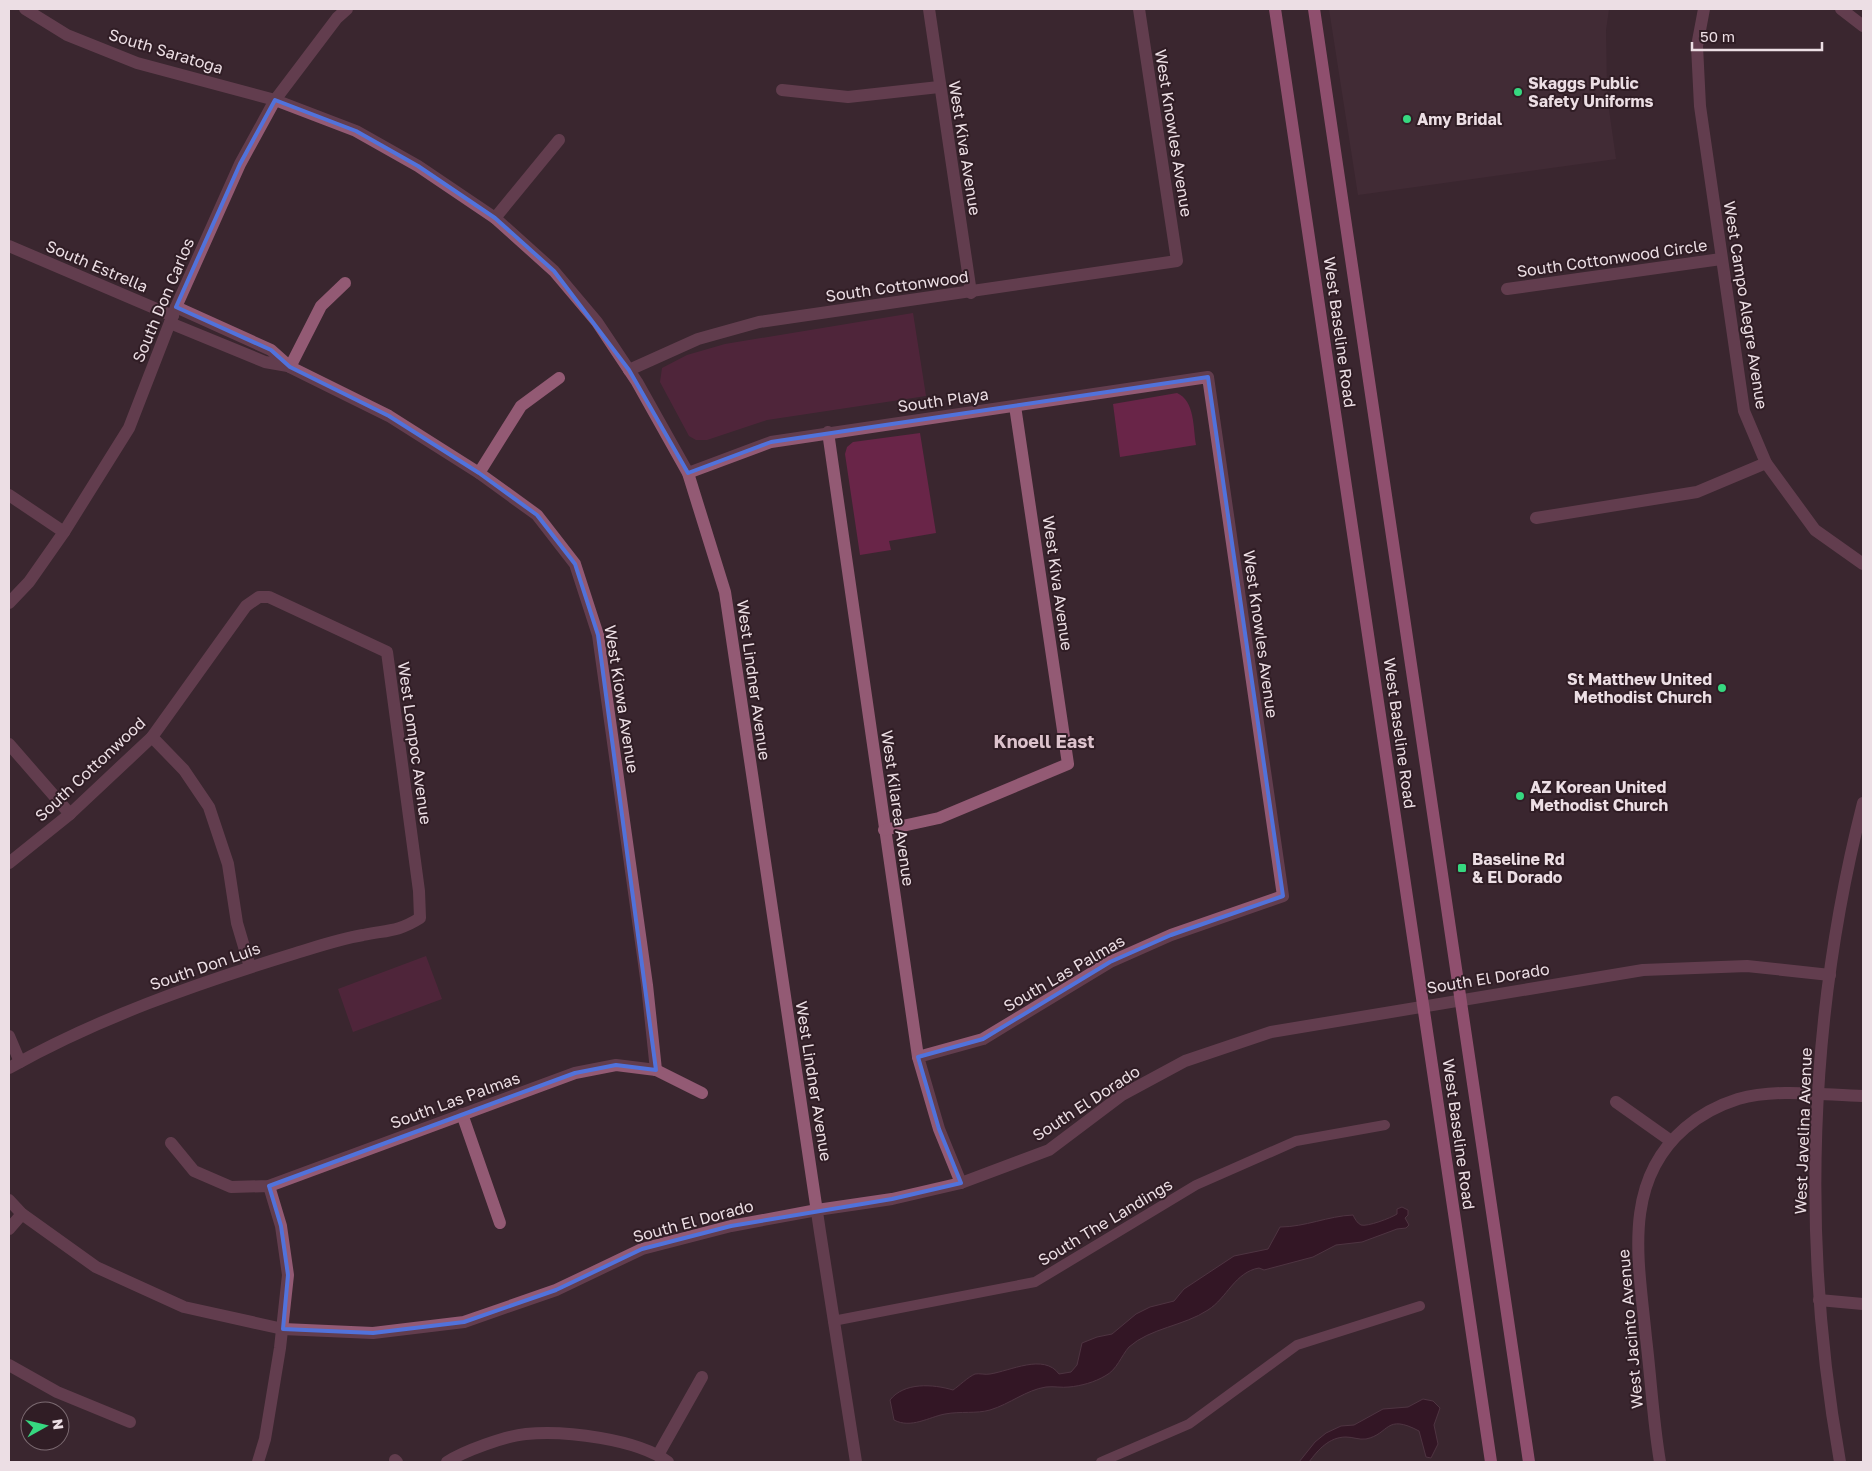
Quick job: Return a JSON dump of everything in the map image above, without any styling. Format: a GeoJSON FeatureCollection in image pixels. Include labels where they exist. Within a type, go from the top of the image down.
{"type":"FeatureCollection","features":[{"type":"Feature","properties":{"kind":"main road","name":"West Baseline Road"},"geometry":{"type":"LineString","coordinates":[[1275,9],[1491,1462]]}},
{"type":"Feature","properties":{"kind":"main road","name":"West Baseline Road"},"geometry":{"type":"LineString","coordinates":[[1314,9],[1529,1462]]}},
{"type":"Feature","properties":{"kind":"street","name":"South Saratoga"},"geometry":{"type":"LineString","coordinates":[[25,9],[67,35],[138,63],[276,100]]}},
{"type":"Feature","properties":{"kind":"street","name":"South Don Carlos"},"geometry":{"type":"LineString","coordinates":[[9,603],[30,582],[64,532],[129,428],[173,315],[240,164],[276,100],[337,18],[347,9]]}},
{"type":"Feature","properties":{"kind":"street","name":"West Kiva Avenue"},"geometry":{"type":"LineString","coordinates":[[929,9],[939,87],[971,292]]}},
{"type":"Feature","properties":{"kind":"street","name":"West Knowles Avenue"},"geometry":{"type":"LineString","coordinates":[[1139,9],[1177,261]]}},
{"type":"Feature","properties":{"kind":"street","name":"West Campo Alegre Avenue"},"geometry":{"type":"LineString","coordinates":[[1704,9],[1697,46],[1700,106],[1744,411],[1766,463],[1815,530],[1863,564]]}},
{"type":"Feature","properties":{"kind":"street"},"geometry":{"type":"LineString","coordinates":[[1841,9],[1863,26]]}},
{"type":"Feature","properties":{"kind":"street"},"geometry":{"type":"LineString","coordinates":[[782,90],[848,97],[939,87]]}},
{"type":"Feature","properties":{"kind":"street","name":"West Lindner Avenue"},"geometry":{"type":"LineString","coordinates":[[276,100],[356,131],[418,166],[495,218],[554,271],[597,322],[629,370],[688,473],[725,592],[816,1210],[856,1462]]}},
{"type":"Feature","properties":{"kind":"street"},"geometry":{"type":"LineString","coordinates":[[495,218],[559,140]]}},
{"type":"Feature","properties":{"kind":"street","name":"South Estrella"},"geometry":{"type":"LineString","coordinates":[[9,246],[173,315]]}},
{"type":"Feature","properties":{"kind":"street","name":"South Cottonwood Circle"},"geometry":{"type":"LineString","coordinates":[[1507,289],[1721,259]]}},
{"type":"Feature","properties":{"kind":"street","name":"South Cottonwood"},"geometry":{"type":"LineString","coordinates":[[629,370],[698,339],[759,322],[1177,261]]}},
{"type":"Feature","properties":{"kind":"street"},"geometry":{"type":"LineString","coordinates":[[290,367],[321,306],[345,284]]}},
{"type":"Feature","properties":{"kind":"street","name":"West Kiowa Avenue"},"geometry":{"type":"LineString","coordinates":[[173,315],[271,350],[290,367]]}},
{"type":"Feature","properties":{"kind":"street","name":"West Kiowa Avenue"},"geometry":{"type":"LineString","coordinates":[[173,315],[265,362],[290,367],[389,416],[478,473],[537,515],[575,564],[598,635],[647,985],[656,1070]]}},
{"type":"Feature","properties":{"kind":"street","name":"West Knowles Avenue"},"geometry":{"type":"LineString","coordinates":[[1208,377],[1283,896]]}},
{"type":"Feature","properties":{"kind":"street","name":"South Playa"},"geometry":{"type":"LineString","coordinates":[[688,473],[771,442],[828,432],[1208,377]]}},
{"type":"Feature","properties":{"kind":"street"},"geometry":{"type":"LineString","coordinates":[[478,473],[521,406],[559,378]]}},
{"type":"Feature","properties":{"kind":"street","name":"West Kiva Avenue"},"geometry":{"type":"LineString","coordinates":[[884,830],[939,818],[1068,764],[1015,406]]}},
{"type":"Feature","properties":{"kind":"street","name":"West Kilarea Avenue"},"geometry":{"type":"LineString","coordinates":[[828,432],[918,1056],[939,1129],[961,1183]]}},
{"type":"Feature","properties":{"kind":"street"},"geometry":{"type":"LineString","coordinates":[[1536,518],[1697,492],[1766,463]]}},
{"type":"Feature","properties":{"kind":"street"},"geometry":{"type":"LineString","coordinates":[[9,495],[64,532]]}},
{"type":"Feature","properties":{"kind":"street","name":"South Cottonwood"},"geometry":{"type":"LineString","coordinates":[[9,863],[70,814],[152,736],[246,606],[259,597]]}},
{"type":"Feature","properties":{"kind":"street","name":"West Lompoc Avenue"},"geometry":{"type":"LineString","coordinates":[[259,597],[270,597],[387,652],[419,890],[420,918]]}},
{"type":"Feature","properties":{"kind":"street"},"geometry":{"type":"LineString","coordinates":[[152,736],[184,770],[209,807],[228,864],[237,923],[250,968]]}},
{"type":"Feature","properties":{"kind":"street"},"geometry":{"type":"LineString","coordinates":[[9,744],[70,814]]}},
{"type":"Feature","properties":{"kind":"street","name":"West Javelina Avenue"},"geometry":{"type":"LineString","coordinates":[[1840,1462],[1830,1407],[1819,1300],[1816,1194],[1817,1095],[1830,975],[1845,887],[1863,803]]}},
{"type":"Feature","properties":{"kind":"street","name":"South Las Palmas"},"geometry":{"type":"LineString","coordinates":[[918,1056],[983,1039],[1110,962],[1171,935],[1283,896]]}},
{"type":"Feature","properties":{"kind":"street","name":"South Don Luis"},"geometry":{"type":"LineString","coordinates":[[14,1065],[80,1031],[134,1008],[250,968],[361,935],[404,928],[420,918]]}},
{"type":"Feature","properties":{"kind":"street","name":"South El Dorado"},"geometry":{"type":"LineString","coordinates":[[9,1200],[22,1214],[96,1267],[184,1307],[283,1329],[374,1333],[464,1322],[556,1290],[642,1249],[731,1226],[816,1210],[892,1199],[961,1183],[1049,1150],[1122,1095],[1185,1061],[1271,1032],[1643,970],[1747,966],[1830,975]]}},
{"type":"Feature","properties":{"kind":"street"},"geometry":{"type":"LineString","coordinates":[[9,1036],[14,1065]]}},
{"type":"Feature","properties":{"kind":"street","name":"South Las Palmas"},"geometry":{"type":"LineString","coordinates":[[171,1143],[194,1171],[232,1187],[269,1186],[576,1073],[616,1066],[656,1070]]}},
{"type":"Feature","properties":{"kind":"street"},"geometry":{"type":"LineString","coordinates":[[656,1070],[702,1093]]}},
{"type":"Feature","properties":{"kind":"street","name":"West Jacinto Avenue"},"geometry":{"type":"LineString","coordinates":[[1660,1462],[1638,1250],[1640,1210],[1649,1173],[1671,1141],[1698,1117],[1738,1100],[1774,1093],[1863,1096]]}},
{"type":"Feature","properties":{"kind":"street"},"geometry":{"type":"LineString","coordinates":[[1616,1102],[1671,1141]]}},
{"type":"Feature","properties":{"kind":"street"},"geometry":{"type":"LineString","coordinates":[[462,1114],[500,1223]]}},
{"type":"Feature","properties":{"kind":"street"},"geometry":{"type":"LineString","coordinates":[[258,1462],[265,1439],[283,1329],[288,1275],[281,1226],[269,1186]]}},
{"type":"Feature","properties":{"kind":"street"},"geometry":{"type":"LineString","coordinates":[[9,1229],[22,1214]]}},
{"type":"Feature","properties":{"kind":"street"},"geometry":{"type":"LineString","coordinates":[[1819,1300],[1863,1304]]}},
{"type":"Feature","properties":{"kind":"street"},"geometry":{"type":"LineString","coordinates":[[9,1365],[57,1392],[130,1422]]}},
{"type":"Feature","properties":{"kind":"street"},"geometry":{"type":"LineString","coordinates":[[447,1462],[461,1453],[526,1434],[597,1436],[663,1459],[702,1377]]}},
{"type":"Feature","properties":{"kind":"lane","name":"South The Landings"},"geometry":{"type":"LineString","coordinates":[[833,1322],[1035,1282],[1196,1185],[1296,1141],[1385,1125]]}},
{"type":"Feature","properties":{"kind":"lane"},"geometry":{"type":"LineString","coordinates":[[1100,1462],[1189,1424],[1297,1345],[1420,1306]]}},
{"type":"Feature","properties":{"kind":"highlighted area"},"geometry":{"type":"Polygon","coordinates":[[[275,100],[356,131],[418,166],[495,218],[554,271],[629,370],[688,473],[771,442],[1208,377],[1283,896],[1171,935],[1110,962],[983,1039],[918,1057],[939,1129],[961,1183],[892,1199],[731,1226],[642,1249],[556,1290],[464,1322],[373,1333],[283,1329],[288,1275],[281,1226],[269,1186],[575,1073],[616,1065],[656,1070],[598,635],[575,564],[537,515],[479,473],[389,416],[290,367],[271,350],[176,307],[240,164],[275,100]]]}},
{"type":"Feature","properties":{"kind":"shaded area"},"geometry":{"type":"Polygon","coordinates":[[[1329,9],[1609,9],[1606,30],[1607,96],[1616,159],[1358,195],[1329,9]]]}},
{"type":"Feature","properties":{"kind":"shaded area"},"geometry":{"type":"Polygon","coordinates":[[[913,313],[926,396],[767,420],[707,440],[696,440],[689,436],[660,382],[662,368],[687,355],[725,344],[913,313]]]}},
{"type":"Feature","properties":{"kind":"shaded area"},"geometry":{"type":"Polygon","coordinates":[[[1177,393],[1183,397],[1190,408],[1196,445],[1120,457],[1113,404],[1177,393]]]}},
{"type":"Feature","properties":{"kind":"shaded area"},"geometry":{"type":"Polygon","coordinates":[[[920,433],[936,533],[889,541],[891,550],[860,555],[845,454],[847,447],[853,442],[920,433]]]}},
{"type":"Feature","properties":{"kind":"shaded area"},"geometry":{"type":"Polygon","coordinates":[[[426,956],[442,999],[353,1032],[338,989],[426,956]]]}},
{"type":"Feature","properties":{"kind":"shaded area"},"geometry":{"type":"Polygon","coordinates":[[[1402,1207],[1408,1210],[1408,1215],[1405,1218],[1409,1225],[1406,1228],[1397,1229],[1362,1242],[1336,1245],[1313,1257],[1264,1270],[1259,1268],[1251,1270],[1237,1280],[1221,1299],[1208,1310],[1137,1341],[1129,1347],[1113,1370],[1097,1380],[1074,1386],[1039,1389],[985,1411],[945,1414],[913,1423],[894,1420],[890,1400],[896,1394],[911,1387],[937,1386],[953,1390],[975,1374],[990,1374],[1036,1364],[1053,1368],[1059,1374],[1071,1372],[1077,1365],[1082,1343],[1112,1334],[1136,1314],[1150,1307],[1174,1301],[1184,1289],[1234,1256],[1268,1249],[1280,1227],[1353,1215],[1361,1225],[1368,1225],[1394,1216],[1397,1214],[1397,1209],[1402,1207]]]}},
{"type":"Feature","properties":{"kind":"shaded area"},"geometry":{"type":"Polygon","coordinates":[[[1423,1399],[1433,1401],[1440,1408],[1434,1425],[1438,1444],[1431,1458],[1426,1457],[1419,1431],[1408,1426],[1394,1424],[1366,1439],[1346,1437],[1334,1439],[1320,1449],[1309,1462],[1299,1462],[1315,1442],[1326,1433],[1341,1426],[1354,1425],[1383,1409],[1408,1407],[1423,1399]]]}},
{"type":"Feature","properties":{"kind":"place","name":"Skaggs Public Safety Uniforms"},"geometry":{"type":"Point","coordinates":[1518,92]}},
{"type":"Feature","properties":{"kind":"place","name":"Amy Bridal"},"geometry":{"type":"Point","coordinates":[1407,119]}},
{"type":"Feature","properties":{"kind":"place","name":"St Matthew United Methodist Church"},"geometry":{"type":"Point","coordinates":[1722,688]}},
{"type":"Feature","properties":{"kind":"place","name":"AZ Korean United Methodist Church"},"geometry":{"type":"Point","coordinates":[1520,796]}},
{"type":"Feature","properties":{"kind":"place","name":"Baseline Rd & El Dorado"},"geometry":{"type":"Point","coordinates":[1462,868]}},
{"type":"Feature","properties":{"kind":"district","name":"Knoell East"},"geometry":{"type":"Point","coordinates":[1044,742]}}]}
